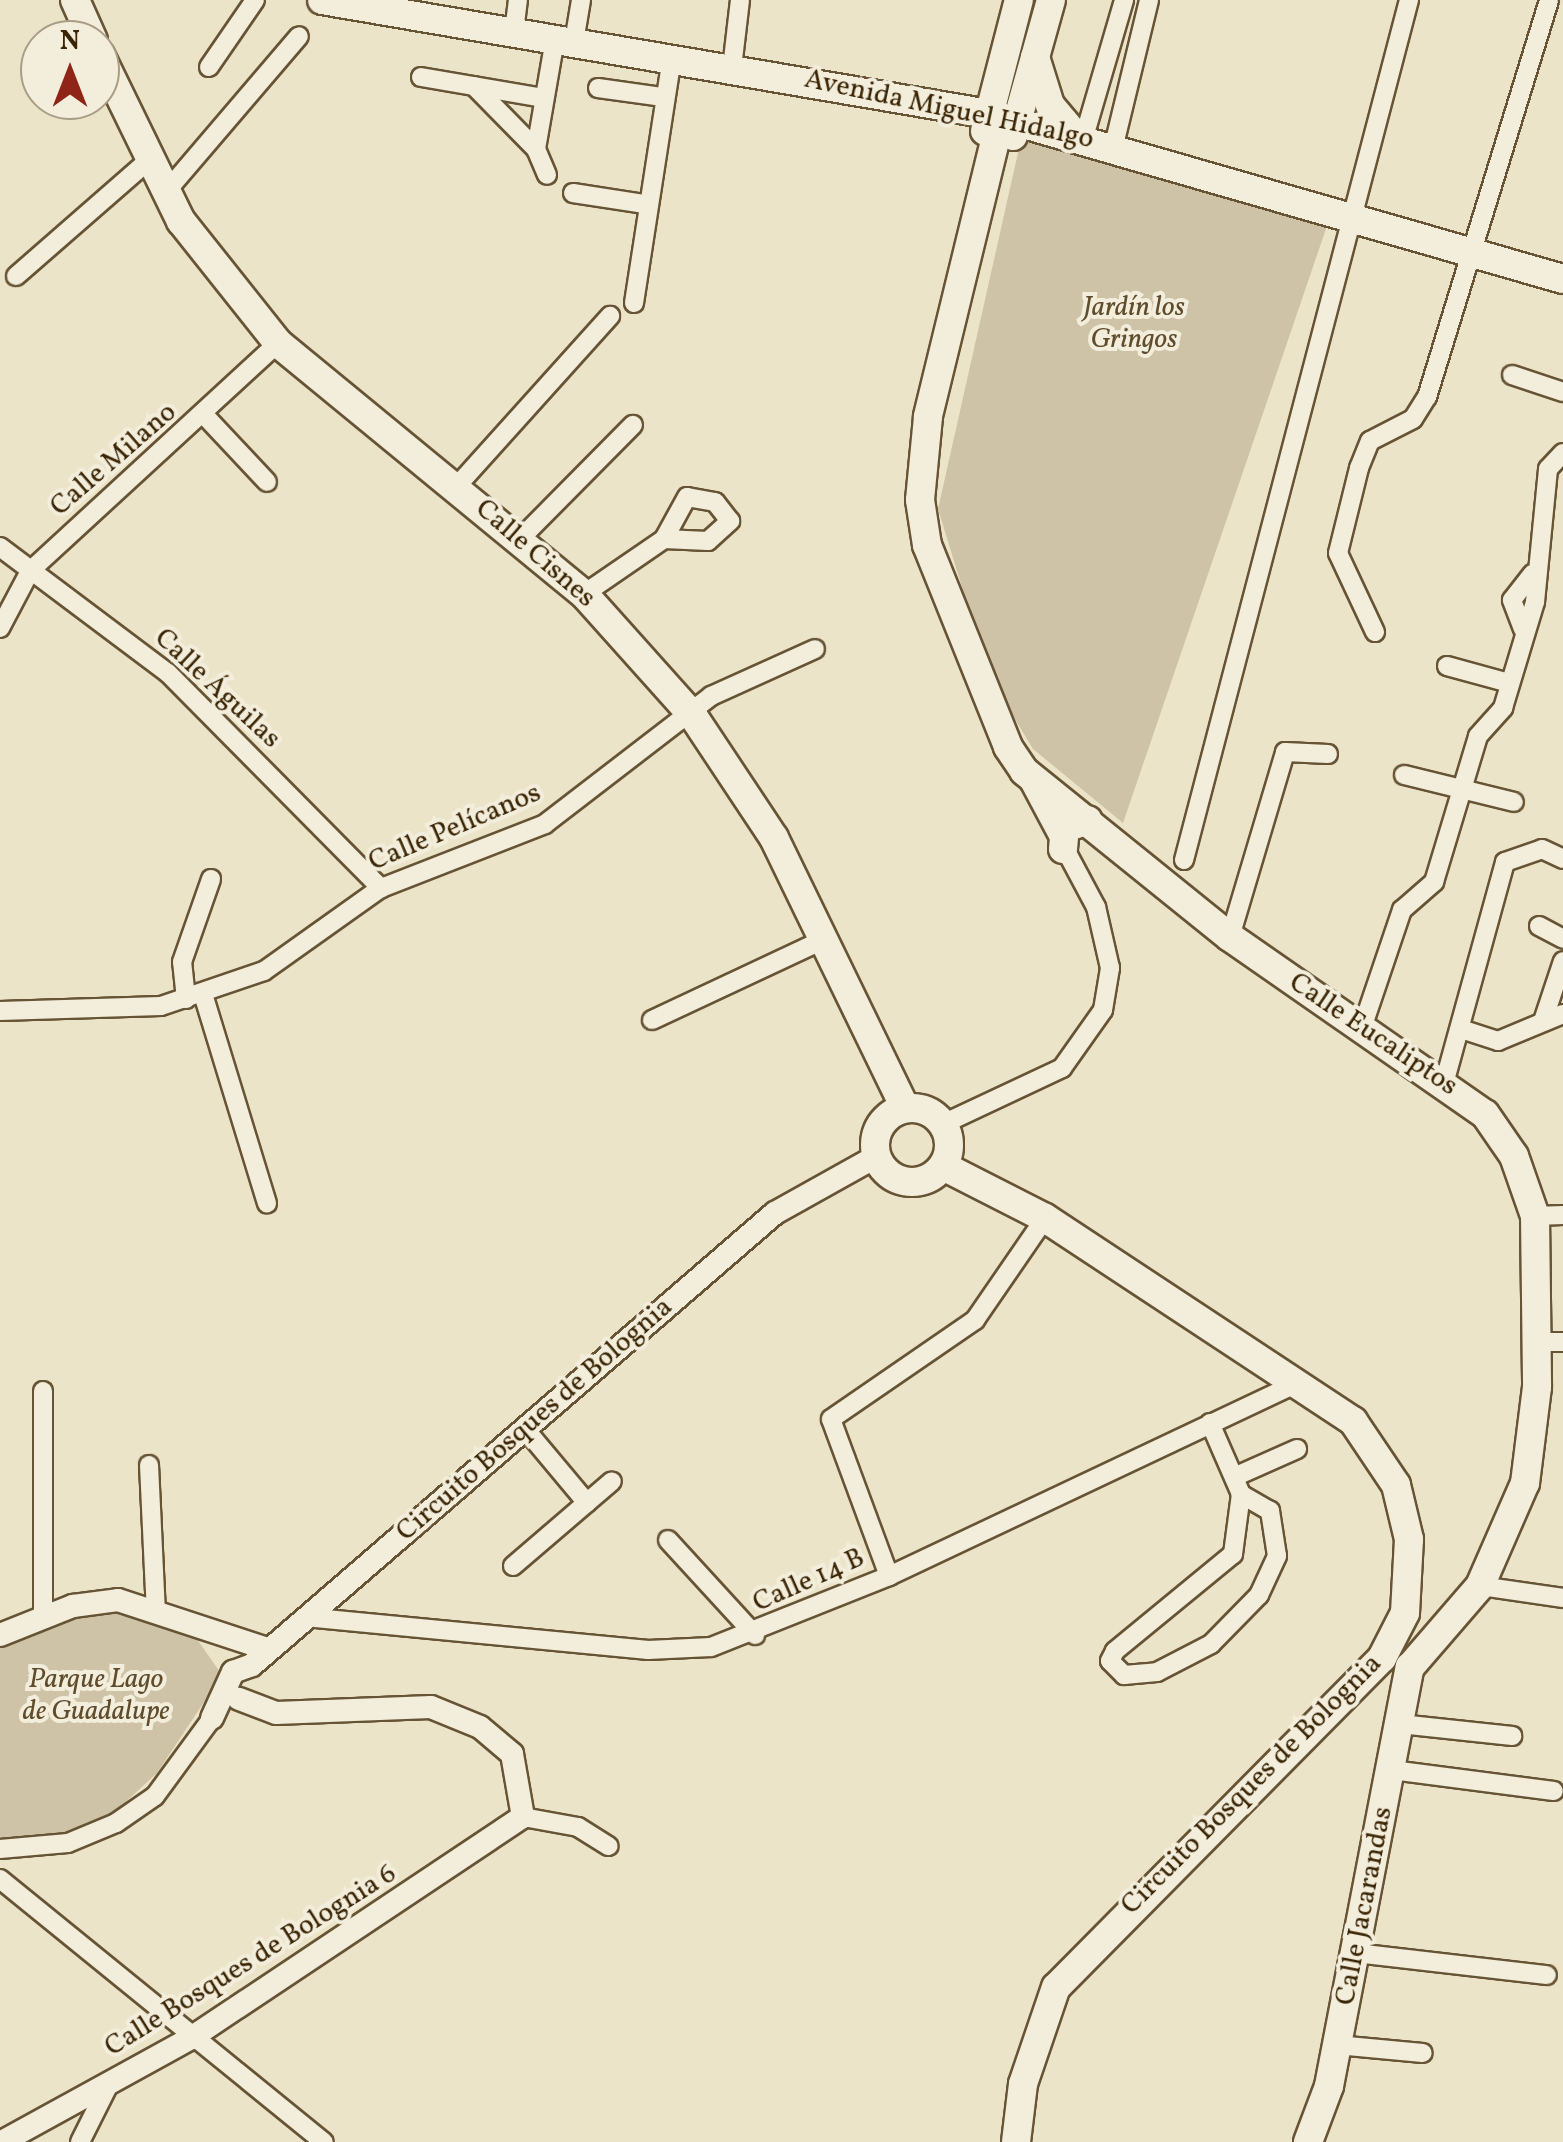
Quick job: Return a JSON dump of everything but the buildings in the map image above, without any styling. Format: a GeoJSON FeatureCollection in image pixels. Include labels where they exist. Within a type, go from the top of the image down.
{"type":"FeatureCollection","features":[{"type":"Feature","properties":{"kind":"main road"},"geometry":{"type":"LineString","coordinates":[[1019,0],[1001,124],[938,433],[940,540],[968,615],[965,648],[1024,771]]}},
{"type":"Feature","properties":{"kind":"main road"},"geometry":{"type":"LineString","coordinates":[[1010,84],[1036,0]]}},
{"type":"Feature","properties":{"kind":"main road"},"geometry":{"type":"LineString","coordinates":[[1001,124],[1035,51],[1051,0]]}},
{"type":"Feature","properties":{"kind":"main road","name":"Avenida Miguel Hidalgo"},"geometry":{"type":"LineString","coordinates":[[350,3],[732,68],[1001,124],[1079,135],[1563,279]]}},
{"type":"Feature","properties":{"kind":"main road"},"geometry":{"type":"LineString","coordinates":[[1035,51],[1042,88],[1079,135]]}},
{"type":"Feature","properties":{"kind":"main road","name":"Calle Cisnes"},"geometry":{"type":"LineString","coordinates":[[120,98],[166,193],[208,264],[278,343],[584,594],[693,716],[774,838],[906,1108]]}},
{"type":"Feature","properties":{"kind":"main road","name":"Calle Eucaliptos"},"geometry":{"type":"LineString","coordinates":[[1024,771],[1230,937],[1445,1080],[1514,1156],[1534,1216],[1550,1342],[1525,1483],[1480,1586],[1410,1667]]}},
{"type":"Feature","properties":{"kind":"main road"},"geometry":{"type":"LineString","coordinates":[[1063,849],[1066,828],[1088,820]]}},
{"type":"Feature","properties":{"kind":"main road"},"geometry":{"type":"LineString","coordinates":[[906,1108],[943,1124],[943,1166],[910,1182],[876,1156],[880,1124],[906,1108]]}},
{"type":"Feature","properties":{"kind":"main road","name":"Circuito Bosques de Bolognia"},"geometry":{"type":"LineString","coordinates":[[943,1166],[1045,1218],[1372,1438],[1396,1485],[1409,1539],[1405,1613],[1382,1658],[1056,1986],[1023,2084],[1016,2142]]}},
{"type":"Feature","properties":{"kind":"main road"},"geometry":{"type":"LineString","coordinates":[[1382,1658],[1410,1667]]}},
{"type":"Feature","properties":{"kind":"main road","name":"Calle Jacarandas"},"geometry":{"type":"LineString","coordinates":[[1308,2142],[1338,2044],[1410,1667]]}},
{"type":"Feature","properties":{"kind":"street"},"geometry":{"type":"LineString","coordinates":[[209,67],[255,0]]}},
{"type":"Feature","properties":{"kind":"street"},"geometry":{"type":"LineString","coordinates":[[514,32],[518,0]]}},
{"type":"Feature","properties":{"kind":"street"},"geometry":{"type":"LineString","coordinates":[[536,149],[544,98],[581,0]]}},
{"type":"Feature","properties":{"kind":"street"},"geometry":{"type":"LineString","coordinates":[[732,68],[740,0]]}},
{"type":"Feature","properties":{"kind":"street"},"geometry":{"type":"LineString","coordinates":[[1079,135],[1124,0]]}},
{"type":"Feature","properties":{"kind":"street"},"geometry":{"type":"LineString","coordinates":[[1114,145],[1148,0]]}},
{"type":"Feature","properties":{"kind":"street"},"geometry":{"type":"LineString","coordinates":[[1184,860],[1350,213],[1410,0]]}},
{"type":"Feature","properties":{"kind":"street"},"geometry":{"type":"LineString","coordinates":[[1375,632],[1338,553],[1360,468],[1370,440],[1413,419],[1427,397],[1549,0]]}},
{"type":"Feature","properties":{"kind":"street"},"geometry":{"type":"LineString","coordinates":[[166,193],[299,36]]}},
{"type":"Feature","properties":{"kind":"street"},"geometry":{"type":"LineString","coordinates":[[1111,43],[1134,50]]}},
{"type":"Feature","properties":{"kind":"street"},"geometry":{"type":"LineString","coordinates":[[634,303],[645,204],[672,58]]}},
{"type":"Feature","properties":{"kind":"street"},"geometry":{"type":"LineString","coordinates":[[421,76],[544,98]]}},
{"type":"Feature","properties":{"kind":"street"},"geometry":{"type":"LineString","coordinates":[[474,86],[536,149],[547,175]]}},
{"type":"Feature","properties":{"kind":"street"},"geometry":{"type":"LineString","coordinates":[[598,88],[663,97]]}},
{"type":"Feature","properties":{"kind":"street"},"geometry":{"type":"LineString","coordinates":[[16,276],[149,160]]}},
{"type":"Feature","properties":{"kind":"street"},"geometry":{"type":"LineString","coordinates":[[573,192],[645,204]]}},
{"type":"Feature","properties":{"kind":"street"},"geometry":{"type":"LineString","coordinates":[[457,486],[610,316]]}},
{"type":"Feature","properties":{"kind":"street","name":"Calle Milano"},"geometry":{"type":"LineString","coordinates":[[0,628],[30,571],[206,417],[278,343]]}},
{"type":"Feature","properties":{"kind":"street"},"geometry":{"type":"LineString","coordinates":[[1512,375],[1563,392]]}},
{"type":"Feature","properties":{"kind":"street"},"geometry":{"type":"LineString","coordinates":[[206,417],[266,482]]}},
{"type":"Feature","properties":{"kind":"street"},"geometry":{"type":"LineString","coordinates":[[519,540],[633,425]]}},
{"type":"Feature","properties":{"kind":"street"},"geometry":{"type":"LineString","coordinates":[[1362,1028],[1402,910],[1434,882],[1478,736],[1503,708],[1523,630],[1532,574],[1557,488],[1548,468],[1563,453]]}},
{"type":"Feature","properties":{"kind":"street"},"geometry":{"type":"LineString","coordinates":[[584,594],[664,539]]}},
{"type":"Feature","properties":{"kind":"street","name":"Calle Águilas"},"geometry":{"type":"LineString","coordinates":[[0,547],[168,673],[381,888]]}},
{"type":"Feature","properties":{"kind":"street","name":"Calle Pelícanos"},"geometry":{"type":"LineString","coordinates":[[0,1011],[194,996],[264,971],[381,888],[545,824],[693,716],[710,696],[814,649]]}},
{"type":"Feature","properties":{"kind":"street"},"geometry":{"type":"LineString","coordinates":[[1447,666],[1510,683]]}},
{"type":"Feature","properties":{"kind":"street"},"geometry":{"type":"LineString","coordinates":[[1230,937],[1285,752],[1328,754]]}},
{"type":"Feature","properties":{"kind":"street"},"geometry":{"type":"LineString","coordinates":[[943,1124],[1062,1068],[1103,1010],[1106,942],[1024,771]]}},
{"type":"Feature","properties":{"kind":"street"},"geometry":{"type":"LineString","coordinates":[[1404,775],[1514,802]]}},
{"type":"Feature","properties":{"kind":"street"},"geometry":{"type":"LineString","coordinates":[[1445,1080],[1505,862],[1542,849],[1563,859]]}},
{"type":"Feature","properties":{"kind":"street"},"geometry":{"type":"LineString","coordinates":[[211,878],[182,962],[267,1202]]}},
{"type":"Feature","properties":{"kind":"street"},"geometry":{"type":"LineString","coordinates":[[1538,926],[1563,939]]}},
{"type":"Feature","properties":{"kind":"street"},"geometry":{"type":"LineString","coordinates":[[652,1020],[823,940]]}},
{"type":"Feature","properties":{"kind":"street"},"geometry":{"type":"LineString","coordinates":[[1544,1021],[1563,961]]}},
{"type":"Feature","properties":{"kind":"street"},"geometry":{"type":"LineString","coordinates":[[1460,1029],[1498,1041],[1563,1014]]}},
{"type":"Feature","properties":{"kind":"street","name":"Circuito Bosques de Bolognia"},"geometry":{"type":"LineString","coordinates":[[0,1849],[68,1842],[116,1823],[155,1796],[212,1718],[233,1672],[259,1657],[305,1618],[775,1212],[876,1156]]}},
{"type":"Feature","properties":{"kind":"street"},"geometry":{"type":"LineString","coordinates":[[1534,1216],[1563,1215]]}},
{"type":"Feature","properties":{"kind":"street"},"geometry":{"type":"LineString","coordinates":[[888,1576],[831,1419],[975,1320],[1045,1218]]}},
{"type":"Feature","properties":{"kind":"street","name":"Calle 14 B"},"geometry":{"type":"LineString","coordinates":[[305,1618],[648,1650],[755,1635],[1296,1384]]}},
{"type":"Feature","properties":{"kind":"street"},"geometry":{"type":"LineString","coordinates":[[43,1392],[43,1618]]}},
{"type":"Feature","properties":{"kind":"street"},"geometry":{"type":"LineString","coordinates":[[1210,1423],[1237,1486],[1233,1554],[1115,1650],[1110,1661],[1124,1675],[1156,1672],[1211,1644],[1259,1596],[1276,1556],[1270,1511],[1237,1486]]}},
{"type":"Feature","properties":{"kind":"street"},"geometry":{"type":"LineString","coordinates":[[526,1430],[587,1502]]}},
{"type":"Feature","properties":{"kind":"street"},"geometry":{"type":"LineString","coordinates":[[1237,1486],[1297,1450]]}},
{"type":"Feature","properties":{"kind":"street"},"geometry":{"type":"LineString","coordinates":[[148,1465],[156,1610]]}},
{"type":"Feature","properties":{"kind":"street"},"geometry":{"type":"LineString","coordinates":[[514,1566],[612,1481]]}},
{"type":"Feature","properties":{"kind":"street"},"geometry":{"type":"LineString","coordinates":[[668,1540],[755,1635]]}},
{"type":"Feature","properties":{"kind":"street"},"geometry":{"type":"LineString","coordinates":[[1480,1586],[1563,1598]]}},
{"type":"Feature","properties":{"kind":"street"},"geometry":{"type":"LineString","coordinates":[[0,1634],[94,1600],[156,1610],[259,1657],[239,1699],[276,1713],[447,1714],[512,1754],[524,1817],[578,1827],[608,1846]]}},
{"type":"Feature","properties":{"kind":"street","name":"Circuito Bosques de Bolognia"},"geometry":{"type":"LineString","coordinates":[[212,1718],[239,1699]]}},
{"type":"Feature","properties":{"kind":"street"},"geometry":{"type":"LineString","coordinates":[[1400,1724],[1512,1736]]}},
{"type":"Feature","properties":{"kind":"street"},"geometry":{"type":"LineString","coordinates":[[1392,1770],[1554,1790]]}},
{"type":"Feature","properties":{"kind":"street","name":"Calle Bosques de Bolognia 6"},"geometry":{"type":"LineString","coordinates":[[7,2141],[191,2038],[524,1817]]}},
{"type":"Feature","properties":{"kind":"street"},"geometry":{"type":"LineString","coordinates":[[0,1879],[191,2038],[324,2142]]}},
{"type":"Feature","properties":{"kind":"street"},"geometry":{"type":"LineString","coordinates":[[1356,1953],[1546,1975]]}},
{"type":"Feature","properties":{"kind":"street"},"geometry":{"type":"LineString","coordinates":[[1338,2044],[1423,2053]]}},
{"type":"Feature","properties":{"kind":"street"},"geometry":{"type":"LineString","coordinates":[[80,2142],[109,2084]]}},
{"type":"Feature","properties":{"kind":"green space","name":"Jardín los Gringos"},"geometry":{"type":"Polygon","coordinates":[[[1022,135],[1328,223],[1123,823],[1033,749],[990,678],[938,509],[1022,135]]]}},
{"type":"Feature","properties":{"kind":"green space","name":"Parque Lago de Guadalupe"},"geometry":{"type":"Polygon","coordinates":[[[93,1594],[192,1632],[222,1675],[157,1773],[107,1819],[29,1851],[0,1852],[0,1621],[93,1594]]]}}]}
